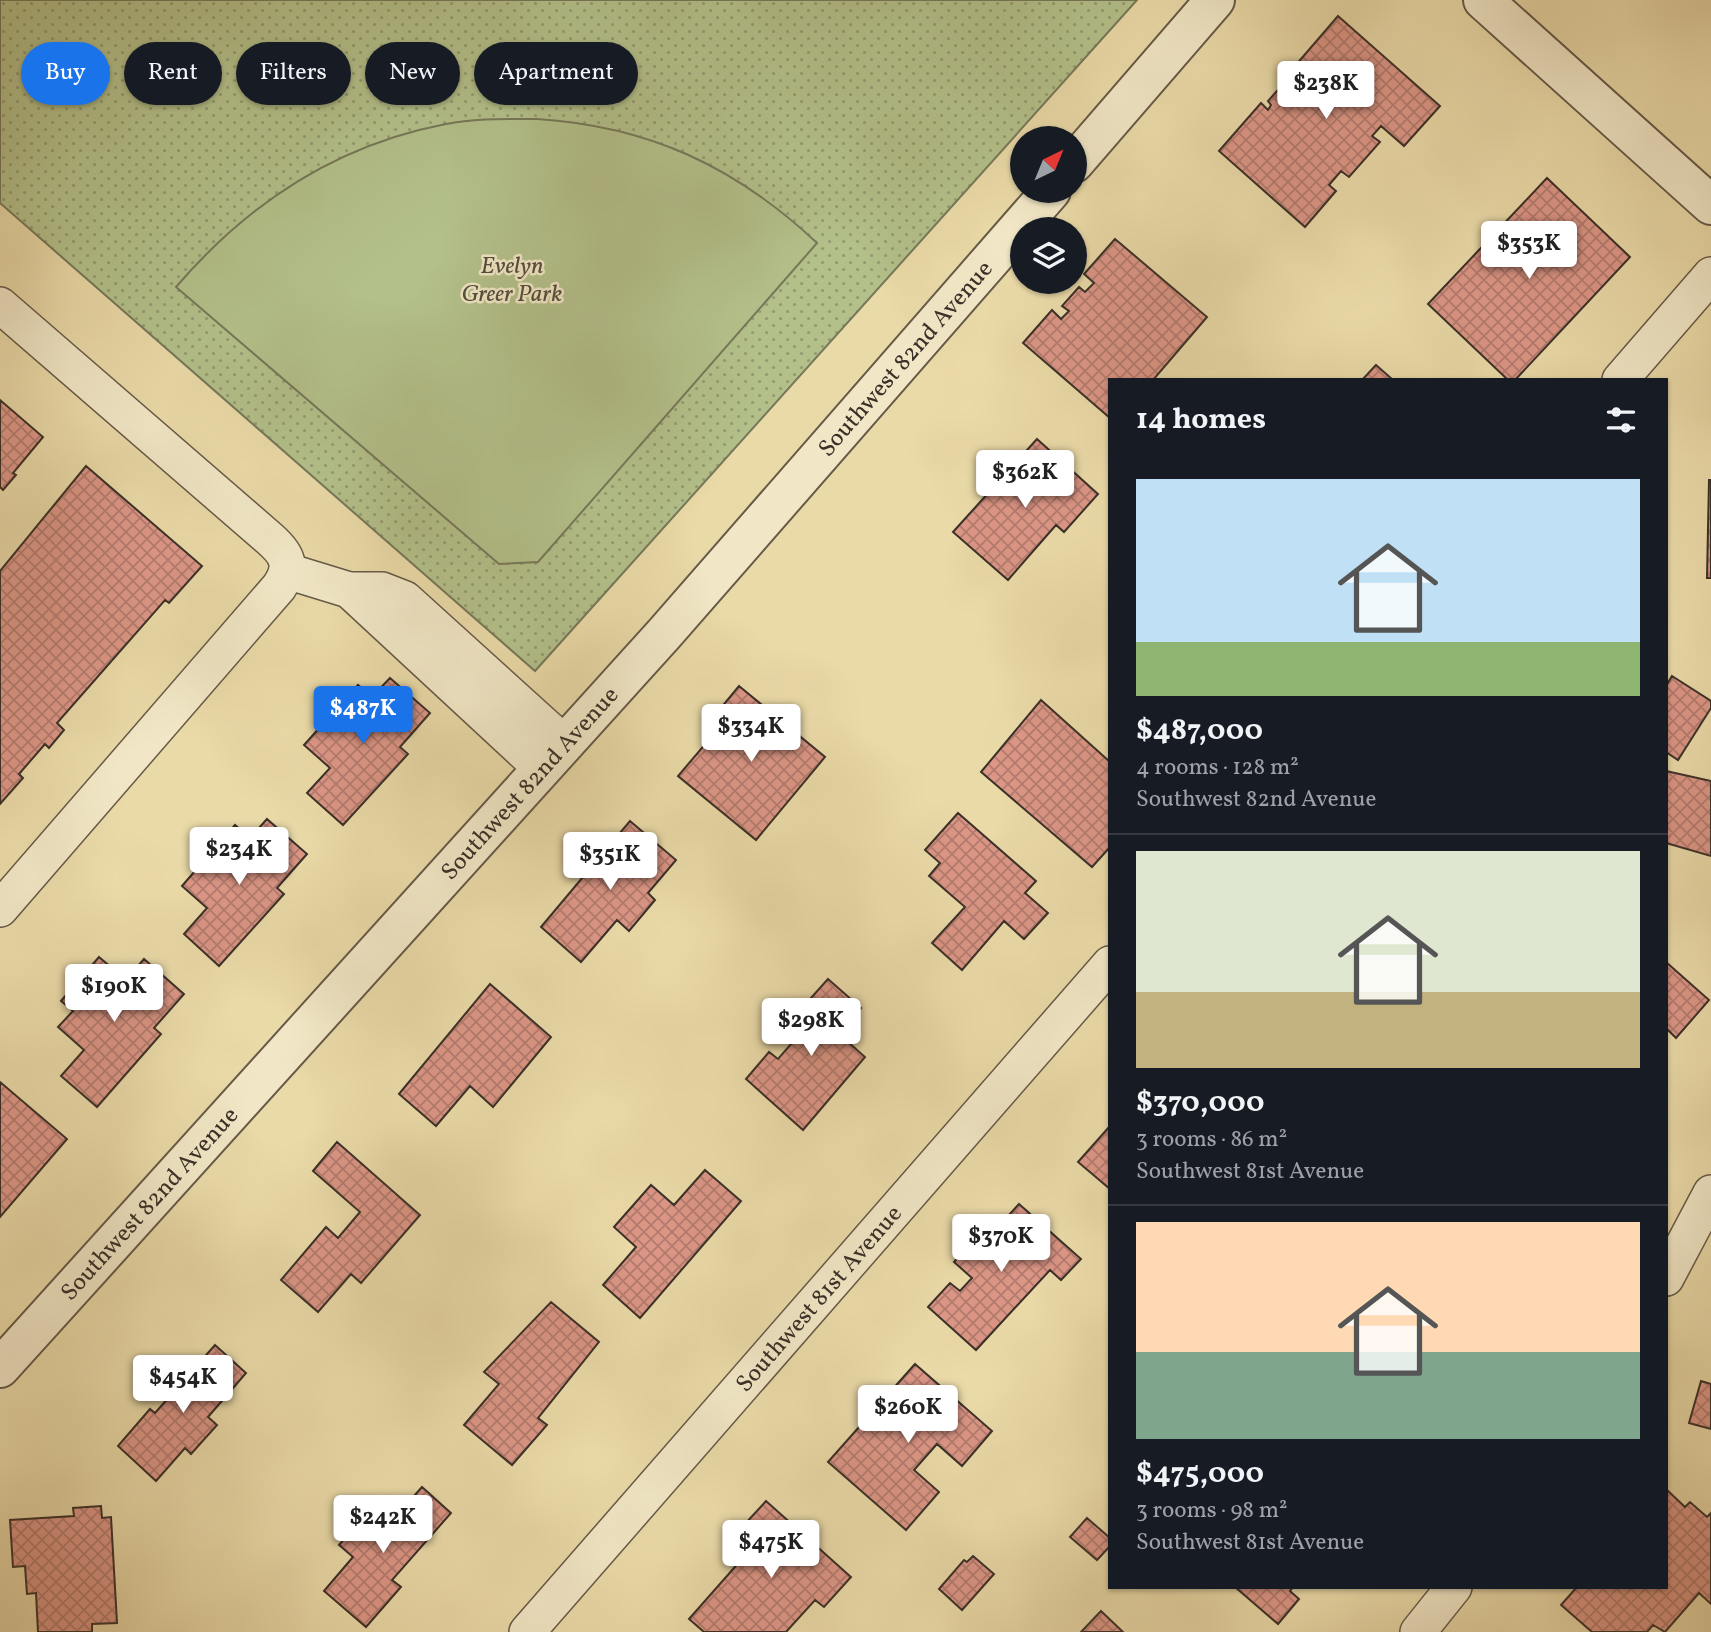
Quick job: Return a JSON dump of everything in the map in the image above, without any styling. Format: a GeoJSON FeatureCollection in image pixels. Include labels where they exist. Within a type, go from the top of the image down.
{"type":"FeatureCollection","features":[{"type":"Feature","properties":{"kind":"street"},"geometry":{"type":"LineString","coordinates":[[1087,148],[1215,0]]}},
{"type":"Feature","properties":{"kind":"street"},"geometry":{"type":"LineString","coordinates":[[1483,0],[1711,205]]}},
{"type":"Feature","properties":{"kind":"street","name":"Southwest 82nd Avenue"},"geometry":{"type":"LineString","coordinates":[[0,1368],[664,634],[1041,203]]}},
{"type":"Feature","properties":{"kind":"street"},"geometry":{"type":"LineString","coordinates":[[1621,378],[1711,275]]}},
{"type":"Feature","properties":{"kind":"street"},"geometry":{"type":"LineString","coordinates":[[0,305],[270,539],[285,556],[287,571],[278,587],[0,909]]}},
{"type":"Feature","properties":{"kind":"street"},"geometry":{"type":"LineString","coordinates":[[287,571],[349,590],[382,590],[405,598],[553,755]]}},
{"type":"Feature","properties":{"kind":"street","name":"Southwest 81st Avenue"},"geometry":{"type":"LineString","coordinates":[[527,1632],[1108,966]]}},
{"type":"Feature","properties":{"kind":"street"},"geometry":{"type":"LineString","coordinates":[[1668,1274],[1711,1193]]}},
{"type":"Feature","properties":{"kind":"street"},"geometry":{"type":"LineString","coordinates":[[1418,1632],[1452,1589]]}},
{"type":"Feature","properties":{"kind":"green space","name":"Evelyn Greer Park"},"geometry":{"type":"Polygon","coordinates":[[[0,0],[1137,0],[1024,126],[1010,126],[1010,142],[535,671],[0,203],[0,0]]]}},
{"type":"Feature","properties":{"kind":"green space"},"geometry":{"type":"Polygon","coordinates":[[[537,119],[578,123],[616,131],[653,141],[688,155],[754,192],[817,243],[538,562],[499,564],[176,287],[233,229],[264,204],[331,163],[406,134],[446,124],[480,120],[537,119]]]}},
{"type":"Feature","properties":{"kind":"building"},"geometry":{"type":"Polygon","coordinates":[[[1338,16],[1440,106],[1404,146],[1381,126],[1372,136],[1380,142],[1349,177],[1341,171],[1329,185],[1336,191],[1305,227],[1219,151],[1261,103],[1268,110],[1271,105],[1268,101],[1294,72],[1297,76],[1301,71],[1295,66],[1338,16]]]}},
{"type":"Feature","properties":{"kind":"building"},"geometry":{"type":"Polygon","coordinates":[[[1547,178],[1630,257],[1517,378],[1506,378],[1428,304],[1547,178]]]}},
{"type":"Feature","properties":{"kind":"building"},"geometry":{"type":"Polygon","coordinates":[[[1115,239],[1207,317],[1155,378],[1108,378],[1108,416],[1023,343],[1052,310],[1061,319],[1069,311],[1062,306],[1073,294],[1087,294],[1087,290],[1094,283],[1087,277],[1087,271],[1115,239]]]}},
{"type":"Feature","properties":{"kind":"building"},"geometry":{"type":"Polygon","coordinates":[[[1376,365],[1391,378],[1364,378],[1376,365]]]}},
{"type":"Feature","properties":{"kind":"building"},"geometry":{"type":"Polygon","coordinates":[[[0,400],[43,437],[13,473],[16,475],[3,490],[0,487],[0,400]]]}},
{"type":"Feature","properties":{"kind":"building"},"geometry":{"type":"Polygon","coordinates":[[[1037,439],[1098,494],[1064,532],[1056,525],[1008,580],[953,532],[1037,439]]]}},
{"type":"Feature","properties":{"kind":"building"},"geometry":{"type":"Polygon","coordinates":[[[86,466],[202,566],[169,603],[165,600],[57,723],[64,730],[49,748],[45,744],[19,774],[23,778],[0,804],[0,571],[86,466]]]}},
{"type":"Feature","properties":{"kind":"building"},"geometry":{"type":"Polygon","coordinates":[[[1709,480],[1711,578],[1707,578],[1709,480]]]}},
{"type":"Feature","properties":{"kind":"building"},"geometry":{"type":"Polygon","coordinates":[[[1672,676],[1711,701],[1711,708],[1678,760],[1668,753],[1668,683],[1672,676]]]}},
{"type":"Feature","properties":{"kind":"building"},"geometry":{"type":"Polygon","coordinates":[[[390,678],[430,713],[400,747],[408,754],[343,825],[307,793],[330,768],[304,745],[358,685],[372,697],[390,678]]]}},
{"type":"Feature","properties":{"kind":"building"},"geometry":{"type":"Polygon","coordinates":[[[739,686],[825,757],[756,840],[678,776],[719,728],[710,721],[739,686]]]}},
{"type":"Feature","properties":{"kind":"building"},"geometry":{"type":"Polygon","coordinates":[[[1041,700],[1108,760],[1108,849],[1092,867],[981,772],[1041,700]]]}},
{"type":"Feature","properties":{"kind":"building"},"geometry":{"type":"Polygon","coordinates":[[[1668,771],[1711,781],[1711,856],[1668,844],[1668,771]]]}},
{"type":"Feature","properties":{"kind":"building"},"geometry":{"type":"Polygon","coordinates":[[[958,813],[1036,881],[1025,893],[1048,913],[1024,939],[1004,921],[962,970],[932,943],[965,907],[929,876],[940,863],[925,850],[958,813]]]}},
{"type":"Feature","properties":{"kind":"building"},"geometry":{"type":"Polygon","coordinates":[[[267,819],[307,854],[277,888],[284,894],[219,966],[184,934],[207,908],[182,886],[235,825],[250,838],[267,819]]]}},
{"type":"Feature","properties":{"kind":"building"},"geometry":{"type":"Polygon","coordinates":[[[630,821],[676,860],[648,893],[655,900],[629,931],[617,920],[581,962],[541,927],[630,821]]]}},
{"type":"Feature","properties":{"kind":"building"},"geometry":{"type":"Polygon","coordinates":[[[99,957],[126,980],[144,959],[184,994],[154,1028],[161,1034],[97,1107],[61,1076],[84,1050],[58,1027],[73,1011],[61,1001],[99,957]]]}},
{"type":"Feature","properties":{"kind":"building"},"geometry":{"type":"Polygon","coordinates":[[[1668,964],[1709,1000],[1676,1038],[1668,1030],[1668,964]]]}},
{"type":"Feature","properties":{"kind":"building"},"geometry":{"type":"Polygon","coordinates":[[[828,979],[861,1008],[838,1033],[865,1057],[803,1130],[746,1079],[769,1052],[778,1059],[806,1027],[794,1017],[828,979]]]}},
{"type":"Feature","properties":{"kind":"building"},"geometry":{"type":"Polygon","coordinates":[[[490,984],[551,1037],[493,1107],[470,1086],[436,1126],[399,1094],[490,984]]]}},
{"type":"Feature","properties":{"kind":"building"},"geometry":{"type":"Polygon","coordinates":[[[0,1082],[67,1139],[0,1217],[0,1082]]]}},
{"type":"Feature","properties":{"kind":"building"},"geometry":{"type":"Polygon","coordinates":[[[1108,1128],[1108,1187],[1078,1162],[1108,1128]]]}},
{"type":"Feature","properties":{"kind":"building"},"geometry":{"type":"Polygon","coordinates":[[[337,1142],[420,1215],[361,1283],[351,1274],[318,1312],[281,1280],[326,1227],[338,1238],[360,1212],[313,1171],[337,1142]]]}},
{"type":"Feature","properties":{"kind":"building"},"geometry":{"type":"Polygon","coordinates":[[[705,1170],[741,1201],[640,1318],[603,1285],[636,1247],[614,1227],[651,1185],[674,1205],[705,1170]]]}},
{"type":"Feature","properties":{"kind":"building"},"geometry":{"type":"Polygon","coordinates":[[[1019,1204],[1081,1259],[1061,1280],[1050,1270],[976,1350],[928,1307],[950,1283],[960,1291],[972,1278],[954,1262],[992,1218],[1000,1225],[1019,1204]]]}},
{"type":"Feature","properties":{"kind":"building"},"geometry":{"type":"Polygon","coordinates":[[[551,1302],[599,1342],[538,1418],[547,1425],[512,1465],[464,1425],[499,1384],[484,1372],[551,1302]]]}},
{"type":"Feature","properties":{"kind":"building"},"geometry":{"type":"Polygon","coordinates":[[[215,1345],[246,1373],[208,1417],[217,1425],[191,1454],[185,1448],[156,1481],[118,1446],[150,1409],[155,1413],[215,1345]]]}},
{"type":"Feature","properties":{"kind":"building"},"geometry":{"type":"Polygon","coordinates":[[[915,1364],[992,1431],[962,1466],[937,1444],[914,1470],[939,1492],[906,1530],[828,1462],[915,1364]]]}},
{"type":"Feature","properties":{"kind":"building"},"geometry":{"type":"Polygon","coordinates":[[[1701,1381],[1711,1384],[1711,1429],[1689,1423],[1701,1381]]]}},
{"type":"Feature","properties":{"kind":"building"},"geometry":{"type":"Polygon","coordinates":[[[422,1487],[451,1513],[392,1580],[401,1587],[366,1627],[324,1591],[353,1557],[339,1545],[374,1505],[392,1521],[422,1487]]]}},
{"type":"Feature","properties":{"kind":"building"},"geometry":{"type":"Polygon","coordinates":[[[1668,1491],[1685,1507],[1690,1502],[1707,1517],[1711,1513],[1711,1604],[1699,1593],[1665,1632],[1653,1625],[1647,1632],[1592,1632],[1561,1605],[1575,1589],[1668,1589],[1668,1491]]]}},
{"type":"Feature","properties":{"kind":"building"},"geometry":{"type":"Polygon","coordinates":[[[766,1501],[851,1577],[824,1607],[815,1600],[786,1632],[704,1632],[689,1619],[749,1551],[733,1537],[766,1501]]]}},
{"type":"Feature","properties":{"kind":"building"},"geometry":{"type":"Polygon","coordinates":[[[101,1506],[102,1518],[111,1517],[117,1623],[92,1624],[92,1632],[38,1632],[36,1593],[27,1594],[25,1566],[13,1567],[10,1520],[74,1516],[73,1508],[101,1506]]]}},
{"type":"Feature","properties":{"kind":"building"},"geometry":{"type":"Polygon","coordinates":[[[1087,1518],[1108,1536],[1108,1548],[1097,1560],[1070,1537],[1087,1518]]]}},
{"type":"Feature","properties":{"kind":"building"},"geometry":{"type":"Polygon","coordinates":[[[973,1556],[994,1574],[962,1610],[939,1589],[964,1560],[967,1562],[973,1556]]]}},
{"type":"Feature","properties":{"kind":"building"},"geometry":{"type":"Polygon","coordinates":[[[1237,1589],[1292,1589],[1290,1591],[1299,1599],[1278,1624],[1237,1589]]]}},
{"type":"Feature","properties":{"kind":"building"},"geometry":{"type":"Polygon","coordinates":[[[1101,1611],[1123,1632],[1081,1632],[1101,1611]]]}}]}
